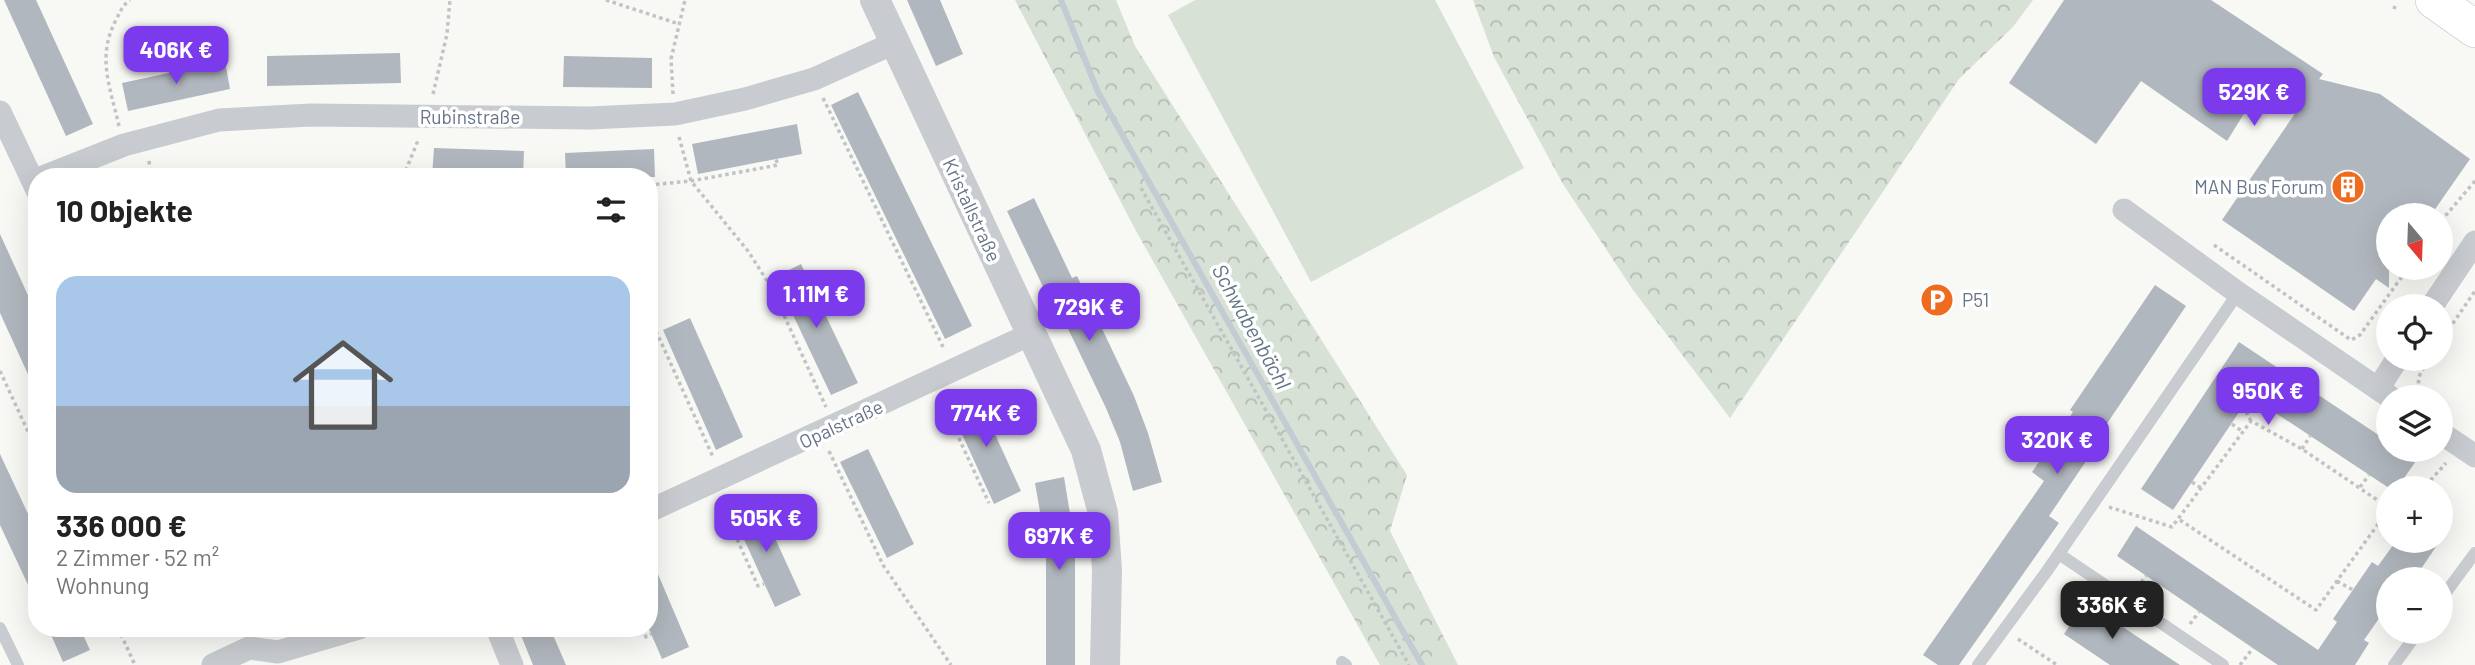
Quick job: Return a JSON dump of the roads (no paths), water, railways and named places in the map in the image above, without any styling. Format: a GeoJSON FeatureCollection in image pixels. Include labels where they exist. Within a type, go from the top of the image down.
{"type":"FeatureCollection","features":[{"type":"Feature","properties":{"kind":"main road"},"geometry":{"type":"LineString","coordinates":[[2434,0],[2475,29]]}},
{"type":"Feature","properties":{"kind":"street","name":"Kristallstraße"},"geometry":{"type":"LineString","coordinates":[[875,0],[1086,450],[1103,513],[1107,570],[1105,665]]}},
{"type":"Feature","properties":{"kind":"street","name":"Rubinstraße"},"geometry":{"type":"LineString","coordinates":[[70,168],[124,145],[219,120],[311,115],[590,118],[675,114],[745,99],[814,79],[894,43]]}},
{"type":"Feature","properties":{"kind":"street"},"geometry":{"type":"LineString","coordinates":[[0,112],[30,168]]}},
{"type":"Feature","properties":{"kind":"street"},"geometry":{"type":"LineString","coordinates":[[2124,210],[2238,293],[2376,388]]}},
{"type":"Feature","properties":{"kind":"street"},"geometry":{"type":"LineString","coordinates":[[2440,294],[2475,242]]}},
{"type":"Feature","properties":{"kind":"street","name":"Opalstraße"},"geometry":{"type":"LineString","coordinates":[[658,507],[1031,334]]}},
{"type":"Feature","properties":{"kind":"street"},"geometry":{"type":"LineString","coordinates":[[2453,441],[2468,451]]}},
{"type":"Feature","properties":{"kind":"street"},"geometry":{"type":"LineString","coordinates":[[213,665],[244,638],[278,652],[313,637]]}},
{"type":"Feature","properties":{"kind":"street"},"geometry":{"type":"LineString","coordinates":[[501,637],[512,665]]}},
{"type":"Feature","properties":{"kind":"lane"},"geometry":{"type":"LineString","coordinates":[[1978,665],[2059,554],[2238,293]]}},
{"type":"Feature","properties":{"kind":"lane"},"geometry":{"type":"LineString","coordinates":[[2453,583],[2475,553]]}},
{"type":"Feature","properties":{"kind":"lane"},"geometry":{"type":"LineString","coordinates":[[2059,554],[2222,665]]}},
{"type":"Feature","properties":{"kind":"lane"},"geometry":{"type":"LineString","coordinates":[[0,628],[18,665]]}},
{"type":"Feature","properties":{"kind":"lane"},"geometry":{"type":"LineString","coordinates":[[2394,665],[2409,644]]}},
{"type":"Feature","properties":{"kind":"waterway","name":"Schwabenbächl"},"geometry":{"type":"LineString","coordinates":[[1061,0],[1098,92],[1422,665]]}},
{"type":"Feature","properties":{"kind":"place","name":"MAN Bus Forum"},"geometry":{"type":"Point","coordinates":[2348,187]}},
{"type":"Feature","properties":{"kind":"place","name":"P51"},"geometry":{"type":"Point","coordinates":[1937,300]}}]}
